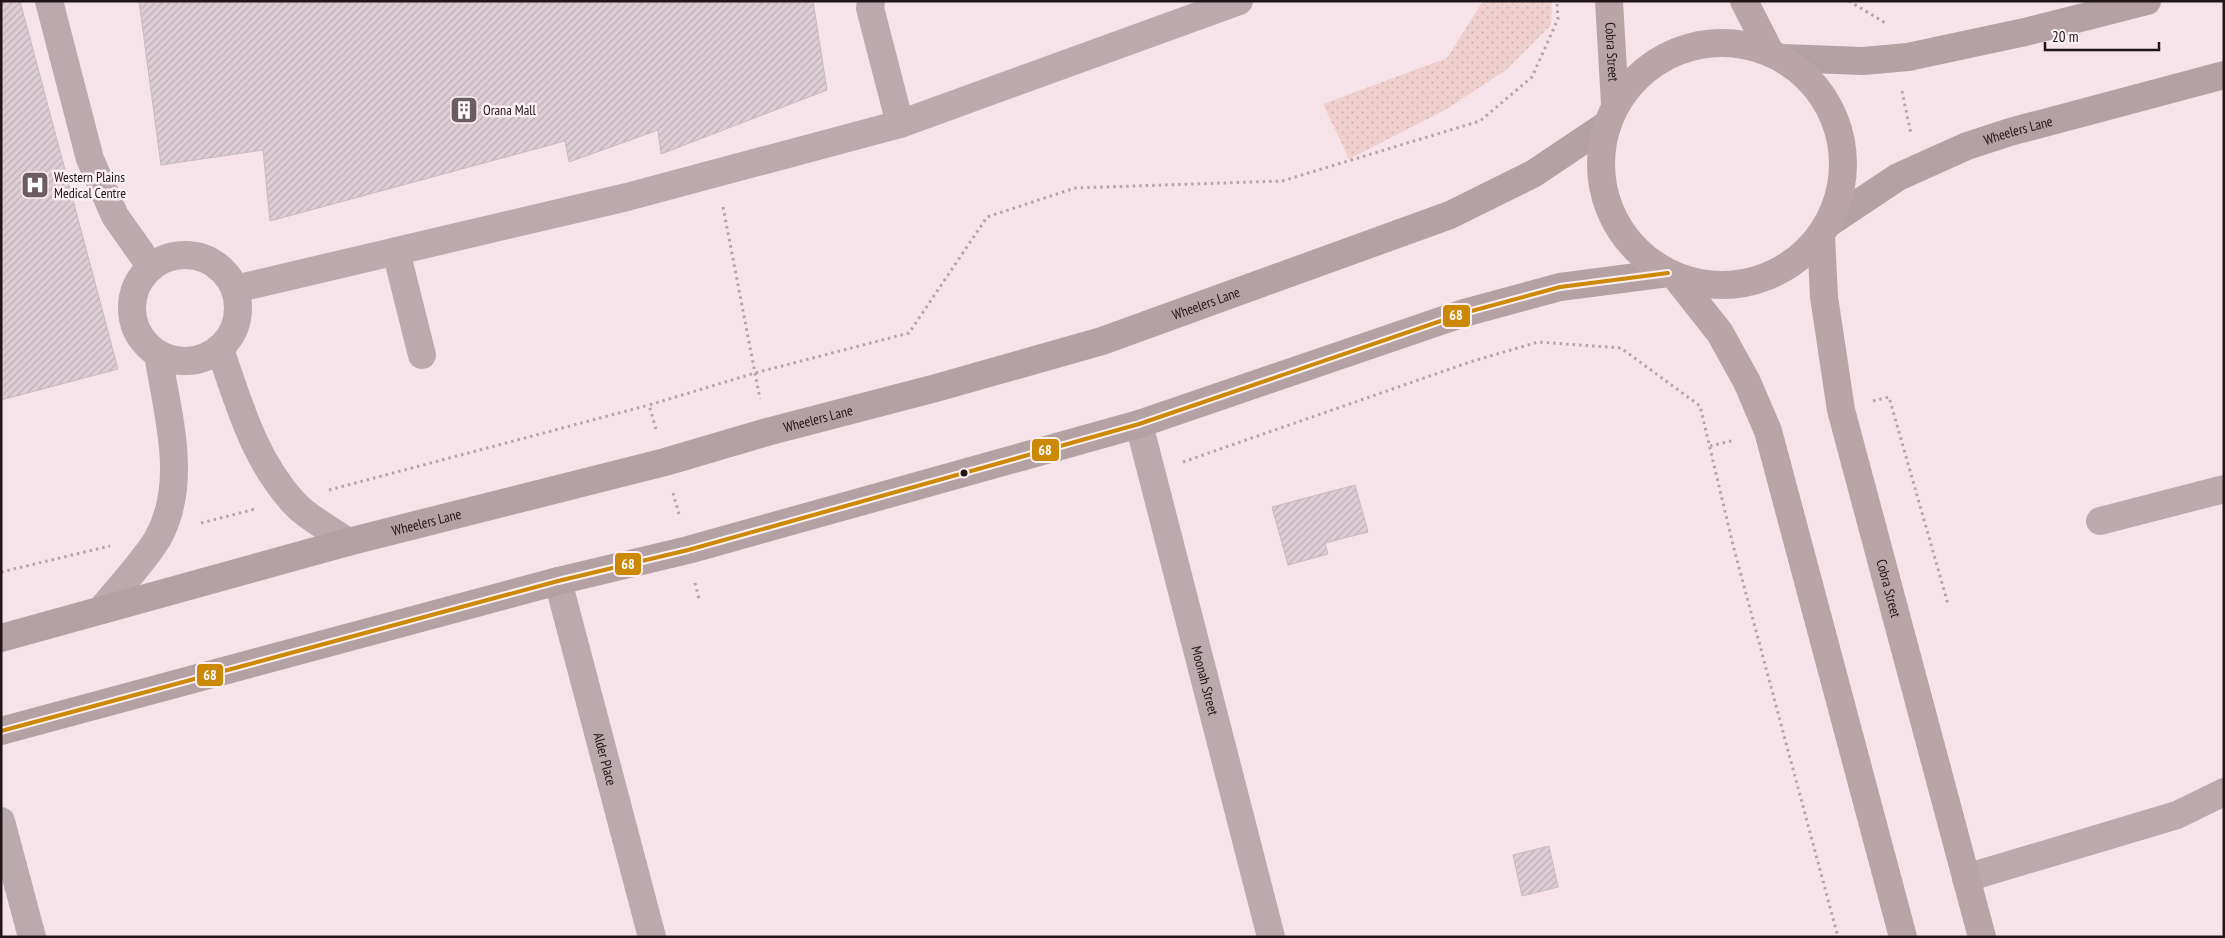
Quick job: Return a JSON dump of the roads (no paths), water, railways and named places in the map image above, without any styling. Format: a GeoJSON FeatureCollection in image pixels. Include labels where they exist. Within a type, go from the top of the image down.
{"type":"FeatureCollection","features":[{"type":"Feature","properties":{"kind":"highway","name":"Cobra Street"},"geometry":{"type":"LineString","coordinates":[[1609,1],[1611,114]]}},
{"type":"Feature","properties":{"kind":"highway"},"geometry":{"type":"LineString","coordinates":[[1744,1],[1776,55]]}},
{"type":"Feature","properties":{"kind":"highway"},"geometry":{"type":"LineString","coordinates":[[1718,43],[1741,44],[1776,55],[1801,72],[1817,89],[1830,109],[1839,131],[1843,155],[1838,201],[1825,229],[1798,259],[1770,276],[1739,285],[1706,285],[1671,275],[1643,257],[1624,236],[1610,210],[1602,182],[1600,153],[1611,114],[1633,81],[1656,62],[1682,49],[1718,43]]}},
{"type":"Feature","properties":{"kind":"highway","name":"Cobra Street"},"geometry":{"type":"LineString","coordinates":[[1825,229],[1824,297],[1841,410],[1982,937]]}},
{"type":"Feature","properties":{"kind":"highway"},"geometry":{"type":"LineString","coordinates":[[1671,275],[1720,333],[1747,382],[1768,431],[1903,937]]}},
{"type":"Feature","properties":{"kind":"main road"},"geometry":{"type":"LineString","coordinates":[[1776,55],[1863,61],[1908,57],[2025,32],[2147,1]]}},
{"type":"Feature","properties":{"kind":"main road","name":"Wheelers Lane"},"geometry":{"type":"LineString","coordinates":[[1825,229],[1898,177],[1967,146],[2010,132],[2224,75]]}},
{"type":"Feature","properties":{"kind":"main road","name":"Wheelers Lane"},"geometry":{"type":"LineString","coordinates":[[6,634],[101,610],[348,542],[665,462],[767,432],[936,388],[1102,340],[1404,234],[1493,196],[1569,151],[1611,114]]}},
{"type":"Feature","properties":{"kind":"main road"},"geometry":{"type":"LineString","coordinates":[[1,732],[558,582],[688,550],[1139,424],[1464,313],[1514,298],[1597,281],[1671,275]]}},
{"type":"Feature","properties":{"kind":"street"},"geometry":{"type":"LineString","coordinates":[[49,1],[90,159],[115,216],[151,267]]}},
{"type":"Feature","properties":{"kind":"street"},"geometry":{"type":"LineString","coordinates":[[872,1],[870,8],[900,124]]}},
{"type":"Feature","properties":{"kind":"street"},"geometry":{"type":"LineString","coordinates":[[235,289],[627,196],[900,124],[1239,1]]}},
{"type":"Feature","properties":{"kind":"street"},"geometry":{"type":"LineString","coordinates":[[396,251],[422,355]]}},
{"type":"Feature","properties":{"kind":"street"},"geometry":{"type":"LineString","coordinates":[[182,255],[198,256],[214,263],[220,269],[235,289],[239,305],[237,322],[231,337],[220,349],[206,358],[189,362],[173,361],[158,354],[145,343],[136,329],[132,312],[133,295],[140,280],[151,267],[165,258],[182,255]]}},
{"type":"Feature","properties":{"kind":"street"},"geometry":{"type":"LineString","coordinates":[[220,349],[253,442],[269,472],[296,504],[348,542]]}},
{"type":"Feature","properties":{"kind":"street"},"geometry":{"type":"LineString","coordinates":[[101,610],[158,538],[172,498],[174,461],[158,354]]}},
{"type":"Feature","properties":{"kind":"street","name":"Moonah Street"},"geometry":{"type":"LineString","coordinates":[[1139,424],[1271,937]]}},
{"type":"Feature","properties":{"kind":"street"},"geometry":{"type":"LineString","coordinates":[[2100,521],[2224,489]]}},
{"type":"Feature","properties":{"kind":"street","name":"Alder Place"},"geometry":{"type":"LineString","coordinates":[[558,582],[652,937]]}},
{"type":"Feature","properties":{"kind":"street"},"geometry":{"type":"LineString","coordinates":[[1966,878],[2177,815],[2224,792]]}},
{"type":"Feature","properties":{"kind":"street"},"geometry":{"type":"LineString","coordinates":[[1,821],[32,937]]}},
{"type":"Feature","properties":{"kind":"place","name":"Orana Mall"},"geometry":{"type":"Point","coordinates":[464,110]}},
{"type":"Feature","properties":{"kind":"place","name":"Western Plains Medical Centre"},"geometry":{"type":"Point","coordinates":[35,185]}}]}
